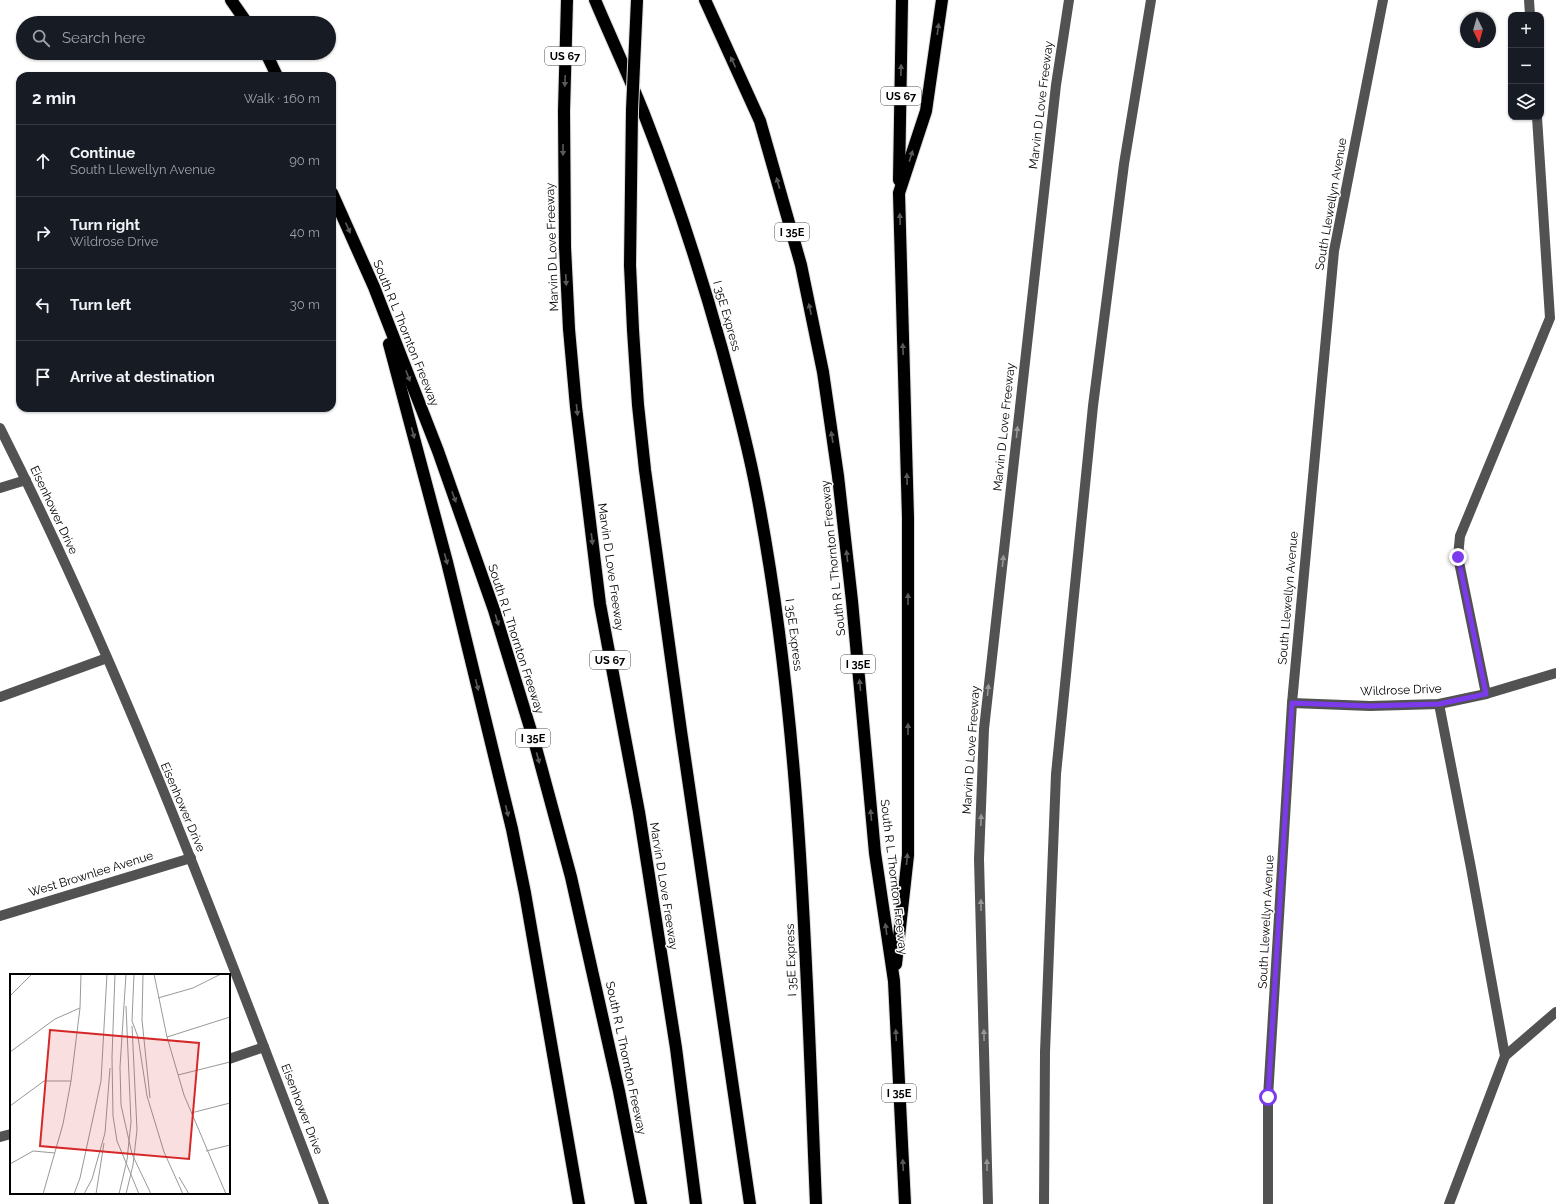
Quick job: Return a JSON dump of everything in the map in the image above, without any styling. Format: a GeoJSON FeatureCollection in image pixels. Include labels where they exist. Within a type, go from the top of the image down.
{"type":"FeatureCollection","features":[{"type":"Feature","properties":{"kind":"highway"},"geometry":{"type":"LineString","coordinates":[[231,0],[242,16]]}},
{"type":"Feature","properties":{"kind":"highway"},"geometry":{"type":"LineString","coordinates":[[239,0],[247,16]]}},
{"type":"Feature","properties":{"kind":"highway","name":"Marvin D Love Freeway"},"geometry":{"type":"LineString","coordinates":[[567,0],[564,111],[565,247],[569,329],[576,407],[600,604],[641,828],[676,1048],[696,1204]]}},
{"type":"Feature","properties":{"kind":"highway","name":"I 35E Express"},"geometry":{"type":"LineString","coordinates":[[595,0],[644,113],[690,240],[738,407],[757,492],[774,589],[785,671],[792,744],[802,889],[816,1204]]}},
{"type":"Feature","properties":{"kind":"highway"},"geometry":{"type":"LineString","coordinates":[[637,0],[632,110],[630,265],[638,405],[646,477],[683,747],[750,1204]]}},
{"type":"Feature","properties":{"kind":"highway","name":"South R L Thornton Freeway"},"geometry":{"type":"LineString","coordinates":[[705,0],[760,121],[801,265],[823,372],[838,476],[852,601],[875,854],[894,981],[905,1204]]}},
{"type":"Feature","properties":{"kind":"highway","name":"US 67"},"geometry":{"type":"LineString","coordinates":[[899,193],[902,0]]}},
{"type":"Feature","properties":{"kind":"highway"},"geometry":{"type":"LineString","coordinates":[[894,981],[908,855],[908,518],[899,193],[926,111],[942,0]]}},
{"type":"Feature","properties":{"kind":"highway"},"geometry":{"type":"LineString","coordinates":[[269,60],[275,72]]}},
{"type":"Feature","properties":{"kind":"highway","name":"South R L Thornton Freeway"},"geometry":{"type":"LineString","coordinates":[[336,202],[374,287],[438,451],[492,602],[534,744],[578,906],[619,1091],[641,1204]]}},
{"type":"Feature","properties":{"kind":"highway"},"geometry":{"type":"LineString","coordinates":[[374,287],[447,562],[512,829],[525,893],[579,1204]]}},
{"type":"Feature","properties":{"kind":"street","name":"Marvin D Love Freeway"},"geometry":{"type":"LineString","coordinates":[[988,1204],[979,859],[984,729],[1056,85],[1069,0]]}},
{"type":"Feature","properties":{"kind":"street"},"geometry":{"type":"LineString","coordinates":[[1044,1204],[1045,1052],[1057,767],[1093,406],[1124,164],[1151,0]]}},
{"type":"Feature","properties":{"kind":"street","name":"South Llewellyn Avenue"},"geometry":{"type":"LineString","coordinates":[[1268,1204],[1268,1097],[1292,703],[1334,251],[1383,0]]}},
{"type":"Feature","properties":{"kind":"street"},"geometry":{"type":"LineString","coordinates":[[1529,0],[1530,12]]}},
{"type":"Feature","properties":{"kind":"street"},"geometry":{"type":"LineString","coordinates":[[1486,694],[1458,557],[1460,536],[1553,316],[1537,120]]}},
{"type":"Feature","properties":{"kind":"street","name":"Eisenhower Drive"},"geometry":{"type":"LineString","coordinates":[[0,428],[26,480],[107,658],[190,858],[324,1204]]}},
{"type":"Feature","properties":{"kind":"street"},"geometry":{"type":"LineString","coordinates":[[0,488],[26,480]]}},
{"type":"Feature","properties":{"kind":"street"},"geometry":{"type":"LineString","coordinates":[[0,697],[107,658]]}},
{"type":"Feature","properties":{"kind":"street","name":"Wildrose Drive"},"geometry":{"type":"LineString","coordinates":[[1292,703],[1370,706],[1439,704],[1486,694],[1556,673]]}},
{"type":"Feature","properties":{"kind":"street"},"geometry":{"type":"LineString","coordinates":[[1439,704],[1472,868],[1505,1056]]}},
{"type":"Feature","properties":{"kind":"street","name":"West Brownlee Avenue"},"geometry":{"type":"LineString","coordinates":[[0,916],[190,858]]}},
{"type":"Feature","properties":{"kind":"street"},"geometry":{"type":"LineString","coordinates":[[1449,1204],[1505,1056],[1556,1012]]}},
{"type":"Feature","properties":{"kind":"street"},"geometry":{"type":"LineString","coordinates":[[230,1059],[264,1047]]}},
{"type":"Feature","properties":{"kind":"street"},"geometry":{"type":"LineString","coordinates":[[0,1137],[10,1134]]}},
{"type":"Feature","properties":{"kind":"route"},"geometry":{"type":"LineString","coordinates":[[1268,1097],[1292,703],[1370,706],[1439,704],[1486,694],[1458,557]]}}]}
